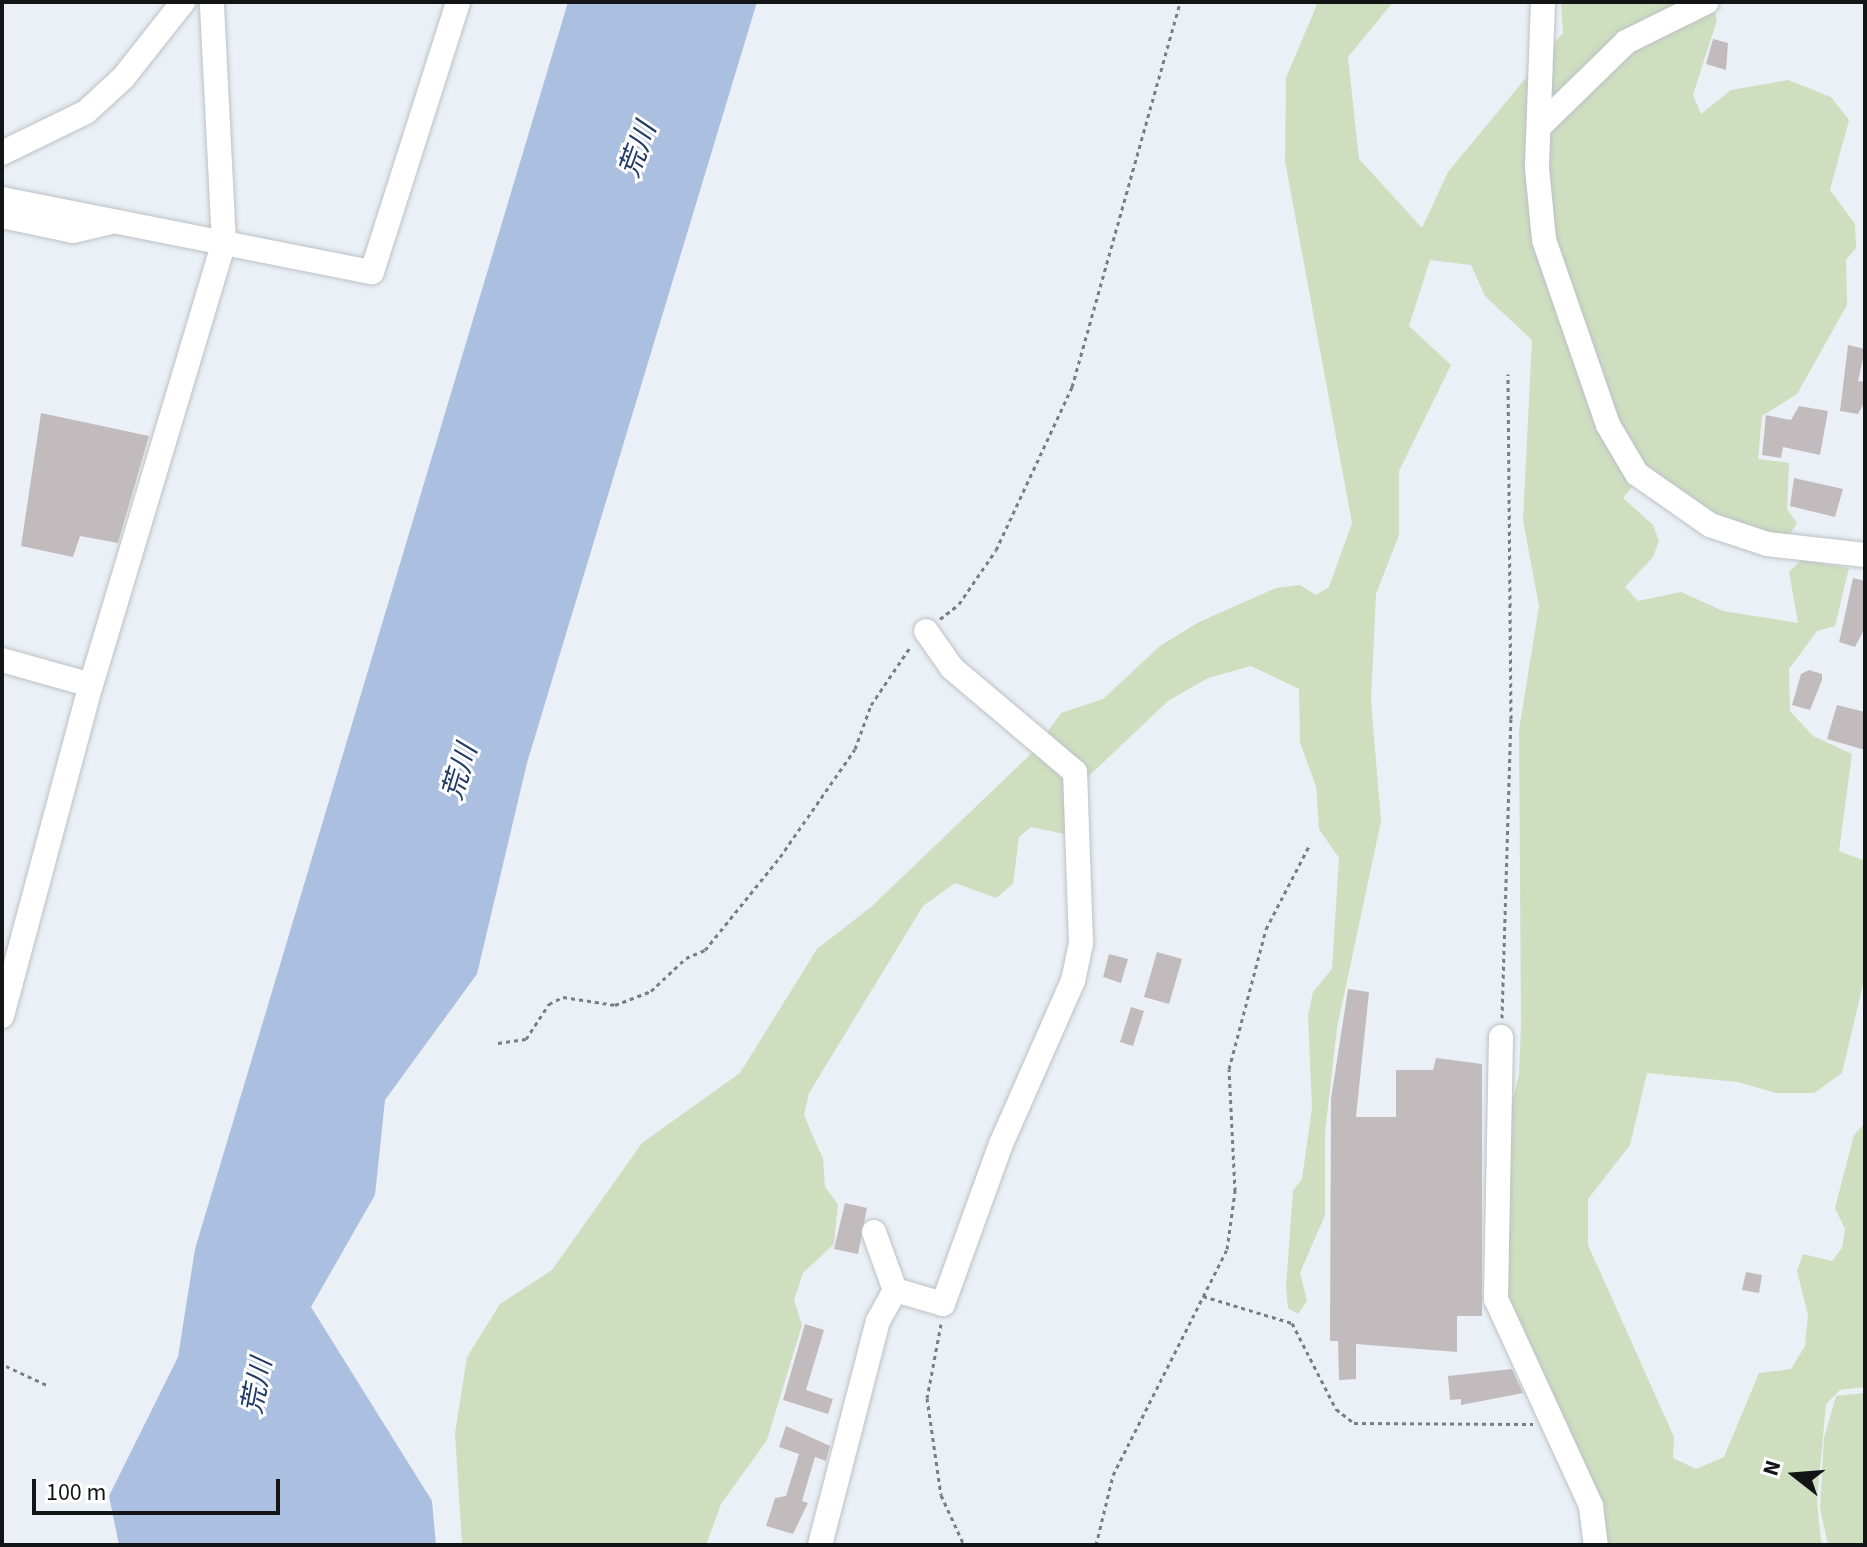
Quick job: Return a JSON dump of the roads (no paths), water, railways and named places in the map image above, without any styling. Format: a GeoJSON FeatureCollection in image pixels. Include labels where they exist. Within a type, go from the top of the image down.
{"type":"FeatureCollection","features":[{"type":"Feature","properties":{"kind":"street"},"geometry":{"type":"LineString","coordinates":[[2,153],[86,112],[123,78],[183,2]]}},
{"type":"Feature","properties":{"kind":"street"},"geometry":{"type":"LineString","coordinates":[[2,1016],[91,685],[224,243],[212,2]]}},
{"type":"Feature","properties":{"kind":"street"},"geometry":{"type":"LineString","coordinates":[[2,199],[372,272],[458,2]]}},
{"type":"Feature","properties":{"kind":"street"},"geometry":{"type":"LineString","coordinates":[[1543,2],[1539,127],[1544,240],[1608,425],[1637,474],[1710,525],[1767,544],[1865,555]]}},
{"type":"Feature","properties":{"kind":"street"},"geometry":{"type":"LineString","coordinates":[[1539,127],[1626,42],[1707,2]]}},
{"type":"Feature","properties":{"kind":"street"},"geometry":{"type":"LineString","coordinates":[[2,216],[73,231],[113,221]]}},
{"type":"Feature","properties":{"kind":"street"},"geometry":{"type":"LineString","coordinates":[[895,1290],[943,1304],[1001,1144],[1073,981],[1081,943],[1081,830],[1075,772],[952,668],[926,631]]}},
{"type":"Feature","properties":{"kind":"street"},"geometry":{"type":"LineString","coordinates":[[2,660],[91,685]]}},
{"type":"Feature","properties":{"kind":"street"},"geometry":{"type":"LineString","coordinates":[[1501,1037],[1496,1299],[1591,1506],[1596,1545]]}},
{"type":"Feature","properties":{"kind":"street"},"geometry":{"type":"LineString","coordinates":[[820,1545],[870,1348],[895,1290],[874,1232]]}},
{"type":"Feature","properties":{"kind":"water","name":"荒川"},"geometry":{"type":"Polygon","coordinates":[[[568,2],[757,2],[527,763],[477,974],[385,1100],[375,1195],[311,1307],[432,1501],[436,1545],[119,1545],[109,1496],[178,1357],[195,1249],[568,2]]]}}]}
